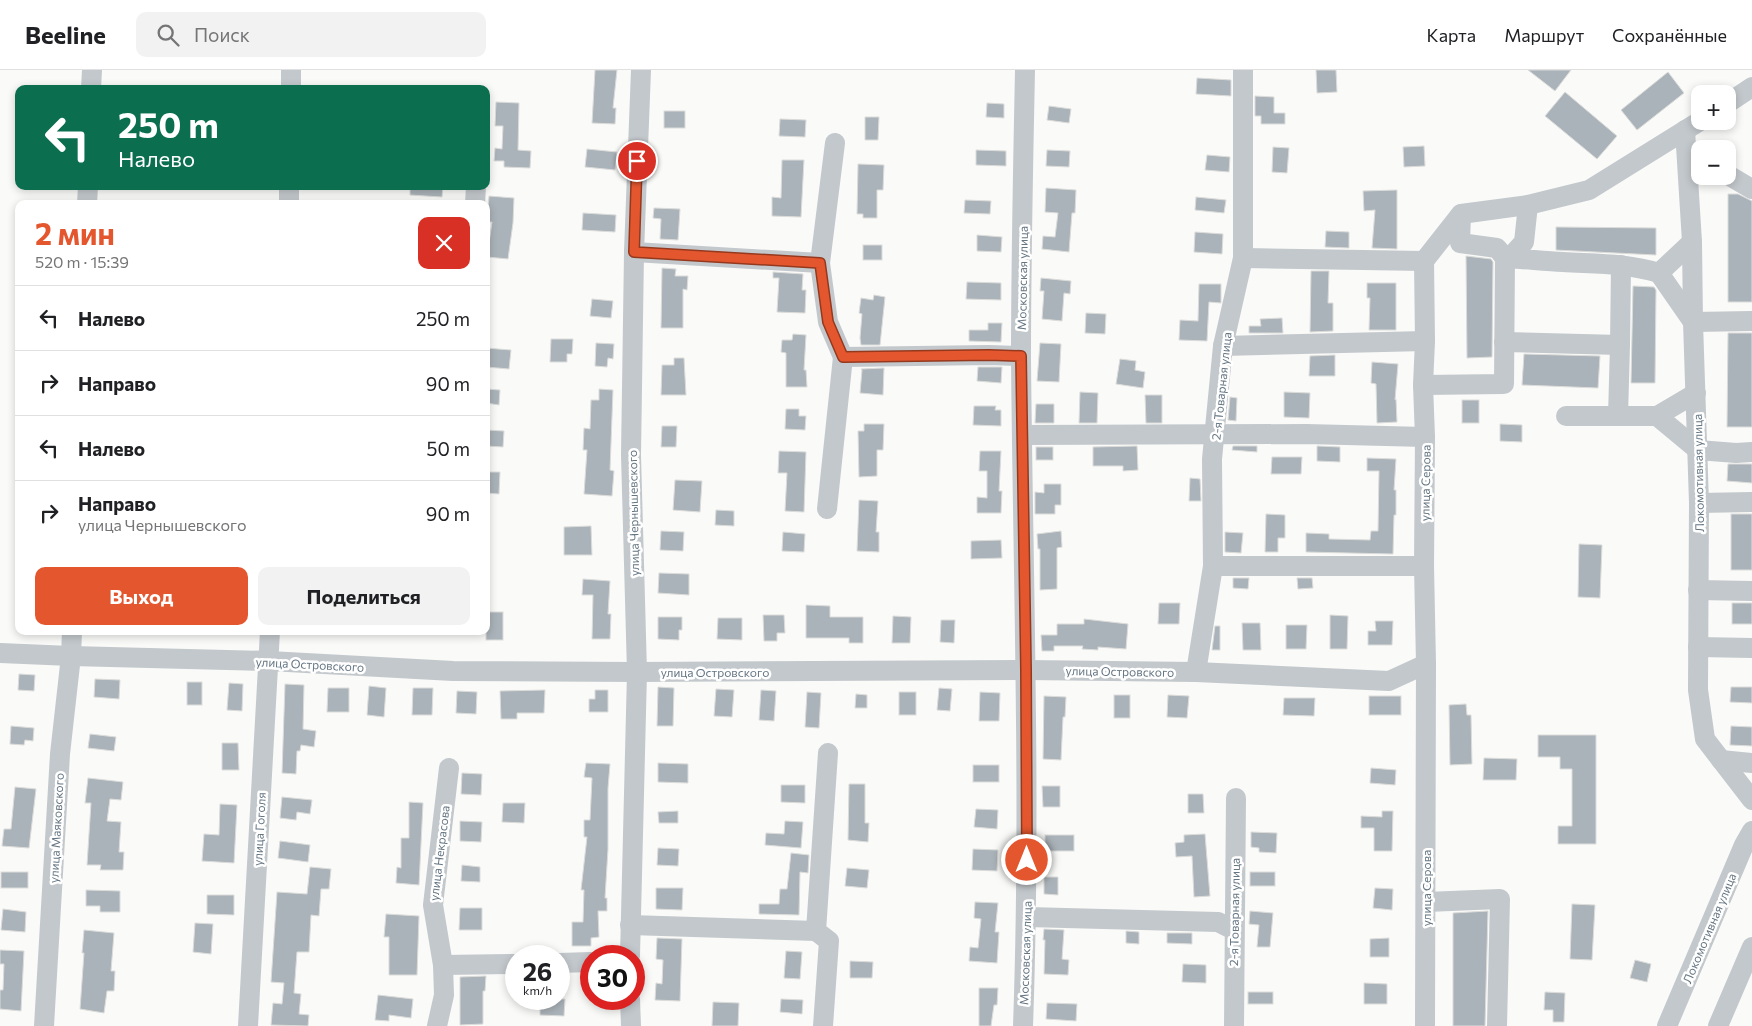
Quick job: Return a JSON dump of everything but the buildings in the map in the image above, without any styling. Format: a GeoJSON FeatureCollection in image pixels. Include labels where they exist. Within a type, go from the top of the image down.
{"type":"FeatureCollection","features":[{"type":"Feature","properties":{"kind":"street"},"geometry":{"type":"LineString","coordinates":[[91,85],[92,70]]}},
{"type":"Feature","properties":{"kind":"street"},"geometry":{"type":"LineString","coordinates":[[291,70],[291,85]]}},
{"type":"Feature","properties":{"kind":"street","name":"улица Чернышевского"},"geometry":{"type":"LineString","coordinates":[[630,945],[637,672],[631,455],[634,252],[640,70]]}},
{"type":"Feature","properties":{"kind":"street","name":"Московская улица"},"geometry":{"type":"LineString","coordinates":[[1023,1026],[1027,917],[1026,670],[1021,356],[1025,70]]}},
{"type":"Feature","properties":{"kind":"street","name":"2-я Товарная улица"},"geometry":{"type":"LineString","coordinates":[[1196,672],[1213,566],[1212,468],[1223,346],[1242,258],[1243,70]]}},
{"type":"Feature","properties":{"kind":"street"},"geometry":{"type":"LineString","coordinates":[[1736,98],[1752,87]]}},
{"type":"Feature","properties":{"kind":"street"},"geometry":{"type":"LineString","coordinates":[[1242,258],[1424,261],[1461,214],[1528,205],[1589,190],[1691,127]]}},
{"type":"Feature","properties":{"kind":"street"},"geometry":{"type":"LineString","coordinates":[[827,510],[843,357],[828,322],[820,263],[834,143]]}},
{"type":"Feature","properties":{"kind":"street"},"geometry":{"type":"LineString","coordinates":[[1736,180],[1752,189]]}},
{"type":"Feature","properties":{"kind":"street","name":"Локомотивная улица"},"geometry":{"type":"LineString","coordinates":[[1693,185],[1692,322],[1699,503],[1698,690],[1705,739],[1752,800]]}},
{"type":"Feature","properties":{"kind":"street"},"geometry":{"type":"LineString","coordinates":[[1505,258],[1515,252],[1524,242],[1528,205]]}},
{"type":"Feature","properties":{"kind":"street"},"geometry":{"type":"LineString","coordinates":[[1423,384],[1504,384],[1505,258],[1497,248],[1460,243],[1461,214]]}},
{"type":"Feature","properties":{"kind":"street"},"geometry":{"type":"LineString","coordinates":[[1659,273],[1692,242]]}},
{"type":"Feature","properties":{"kind":"street"},"geometry":{"type":"LineString","coordinates":[[634,252],[820,263]]}},
{"type":"Feature","properties":{"kind":"street"},"geometry":{"type":"LineString","coordinates":[[1505,258],[1638,266],[1659,273],[1692,322],[1752,321]]}},
{"type":"Feature","properties":{"kind":"street","name":"улица Серова"},"geometry":{"type":"LineString","coordinates":[[1424,261],[1426,340],[1423,384],[1426,664],[1425,1026]]}},
{"type":"Feature","properties":{"kind":"street"},"geometry":{"type":"LineString","coordinates":[[1618,416],[1621,264]]}},
{"type":"Feature","properties":{"kind":"street"},"geometry":{"type":"LineString","coordinates":[[1223,346],[1426,340]]}},
{"type":"Feature","properties":{"kind":"street"},"geometry":{"type":"LineString","coordinates":[[1504,342],[1620,345]]}},
{"type":"Feature","properties":{"kind":"street"},"geometry":{"type":"LineString","coordinates":[[843,357],[1021,356]]}},
{"type":"Feature","properties":{"kind":"street"},"geometry":{"type":"LineString","coordinates":[[1566,416],[1657,416],[1696,393]]}},
{"type":"Feature","properties":{"kind":"street"},"geometry":{"type":"LineString","coordinates":[[1657,416],[1698,450],[1736,453],[1752,452]]}},
{"type":"Feature","properties":{"kind":"street"},"geometry":{"type":"LineString","coordinates":[[1022,436],[1306,434],[1425,437]]}},
{"type":"Feature","properties":{"kind":"street"},"geometry":{"type":"LineString","coordinates":[[1699,503],[1752,502]]}},
{"type":"Feature","properties":{"kind":"street"},"geometry":{"type":"LineString","coordinates":[[1213,566],[1424,566]]}},
{"type":"Feature","properties":{"kind":"street"},"geometry":{"type":"LineString","coordinates":[[1698,590],[1752,591]]}},
{"type":"Feature","properties":{"kind":"street","name":"улица Маяковского"},"geometry":{"type":"LineString","coordinates":[[44,1026],[60,754],[72,635]]}},
{"type":"Feature","properties":{"kind":"street","name":"улица Гоголя"},"geometry":{"type":"LineString","coordinates":[[248,1026],[270,635]]}},
{"type":"Feature","properties":{"kind":"street"},"geometry":{"type":"LineString","coordinates":[[1698,647],[1752,648]]}},
{"type":"Feature","properties":{"kind":"street","name":"улица Островского"},"geometry":{"type":"LineString","coordinates":[[0,653],[269,661],[453,671],[1026,670],[1196,672],[1389,681],[1426,664]]}},
{"type":"Feature","properties":{"kind":"street"},"geometry":{"type":"LineString","coordinates":[[816,931],[828,753]]}},
{"type":"Feature","properties":{"kind":"street"},"geometry":{"type":"LineString","coordinates":[[1721,760],[1752,763]]}},
{"type":"Feature","properties":{"kind":"street","name":"улица Некрасова"},"geometry":{"type":"LineString","coordinates":[[437,1026],[444,995],[443,965],[433,905],[449,768]]}},
{"type":"Feature","properties":{"kind":"street","name":"2-я Товарная улица"},"geometry":{"type":"LineString","coordinates":[[1234,1026],[1236,798]]}},
{"type":"Feature","properties":{"kind":"street","name":"Локомотивная улица"},"geometry":{"type":"LineString","coordinates":[[1667,1026],[1744,845],[1752,831]]}},
{"type":"Feature","properties":{"kind":"street"},"geometry":{"type":"LineString","coordinates":[[1426,902],[1500,899],[1497,1026]]}},
{"type":"Feature","properties":{"kind":"street"},"geometry":{"type":"LineString","coordinates":[[1027,917],[1218,922],[1234,930]]}},
{"type":"Feature","properties":{"kind":"street"},"geometry":{"type":"LineString","coordinates":[[630,925],[816,931],[829,941],[823,1026]]}},
{"type":"Feature","properties":{"kind":"street"},"geometry":{"type":"LineString","coordinates":[[1718,1026],[1752,947]]}},
{"type":"Feature","properties":{"kind":"street"},"geometry":{"type":"LineString","coordinates":[[443,965],[505,964]]}},
{"type":"Feature","properties":{"kind":"street"},"geometry":{"type":"LineString","coordinates":[[630,1010],[631,1026]]}},
{"type":"Feature","properties":{"kind":"route"},"geometry":{"type":"LineString","coordinates":[[637,161],[634,252],[820,263],[828,322],[843,357],[1021,356],[1027,860]]}}]}
